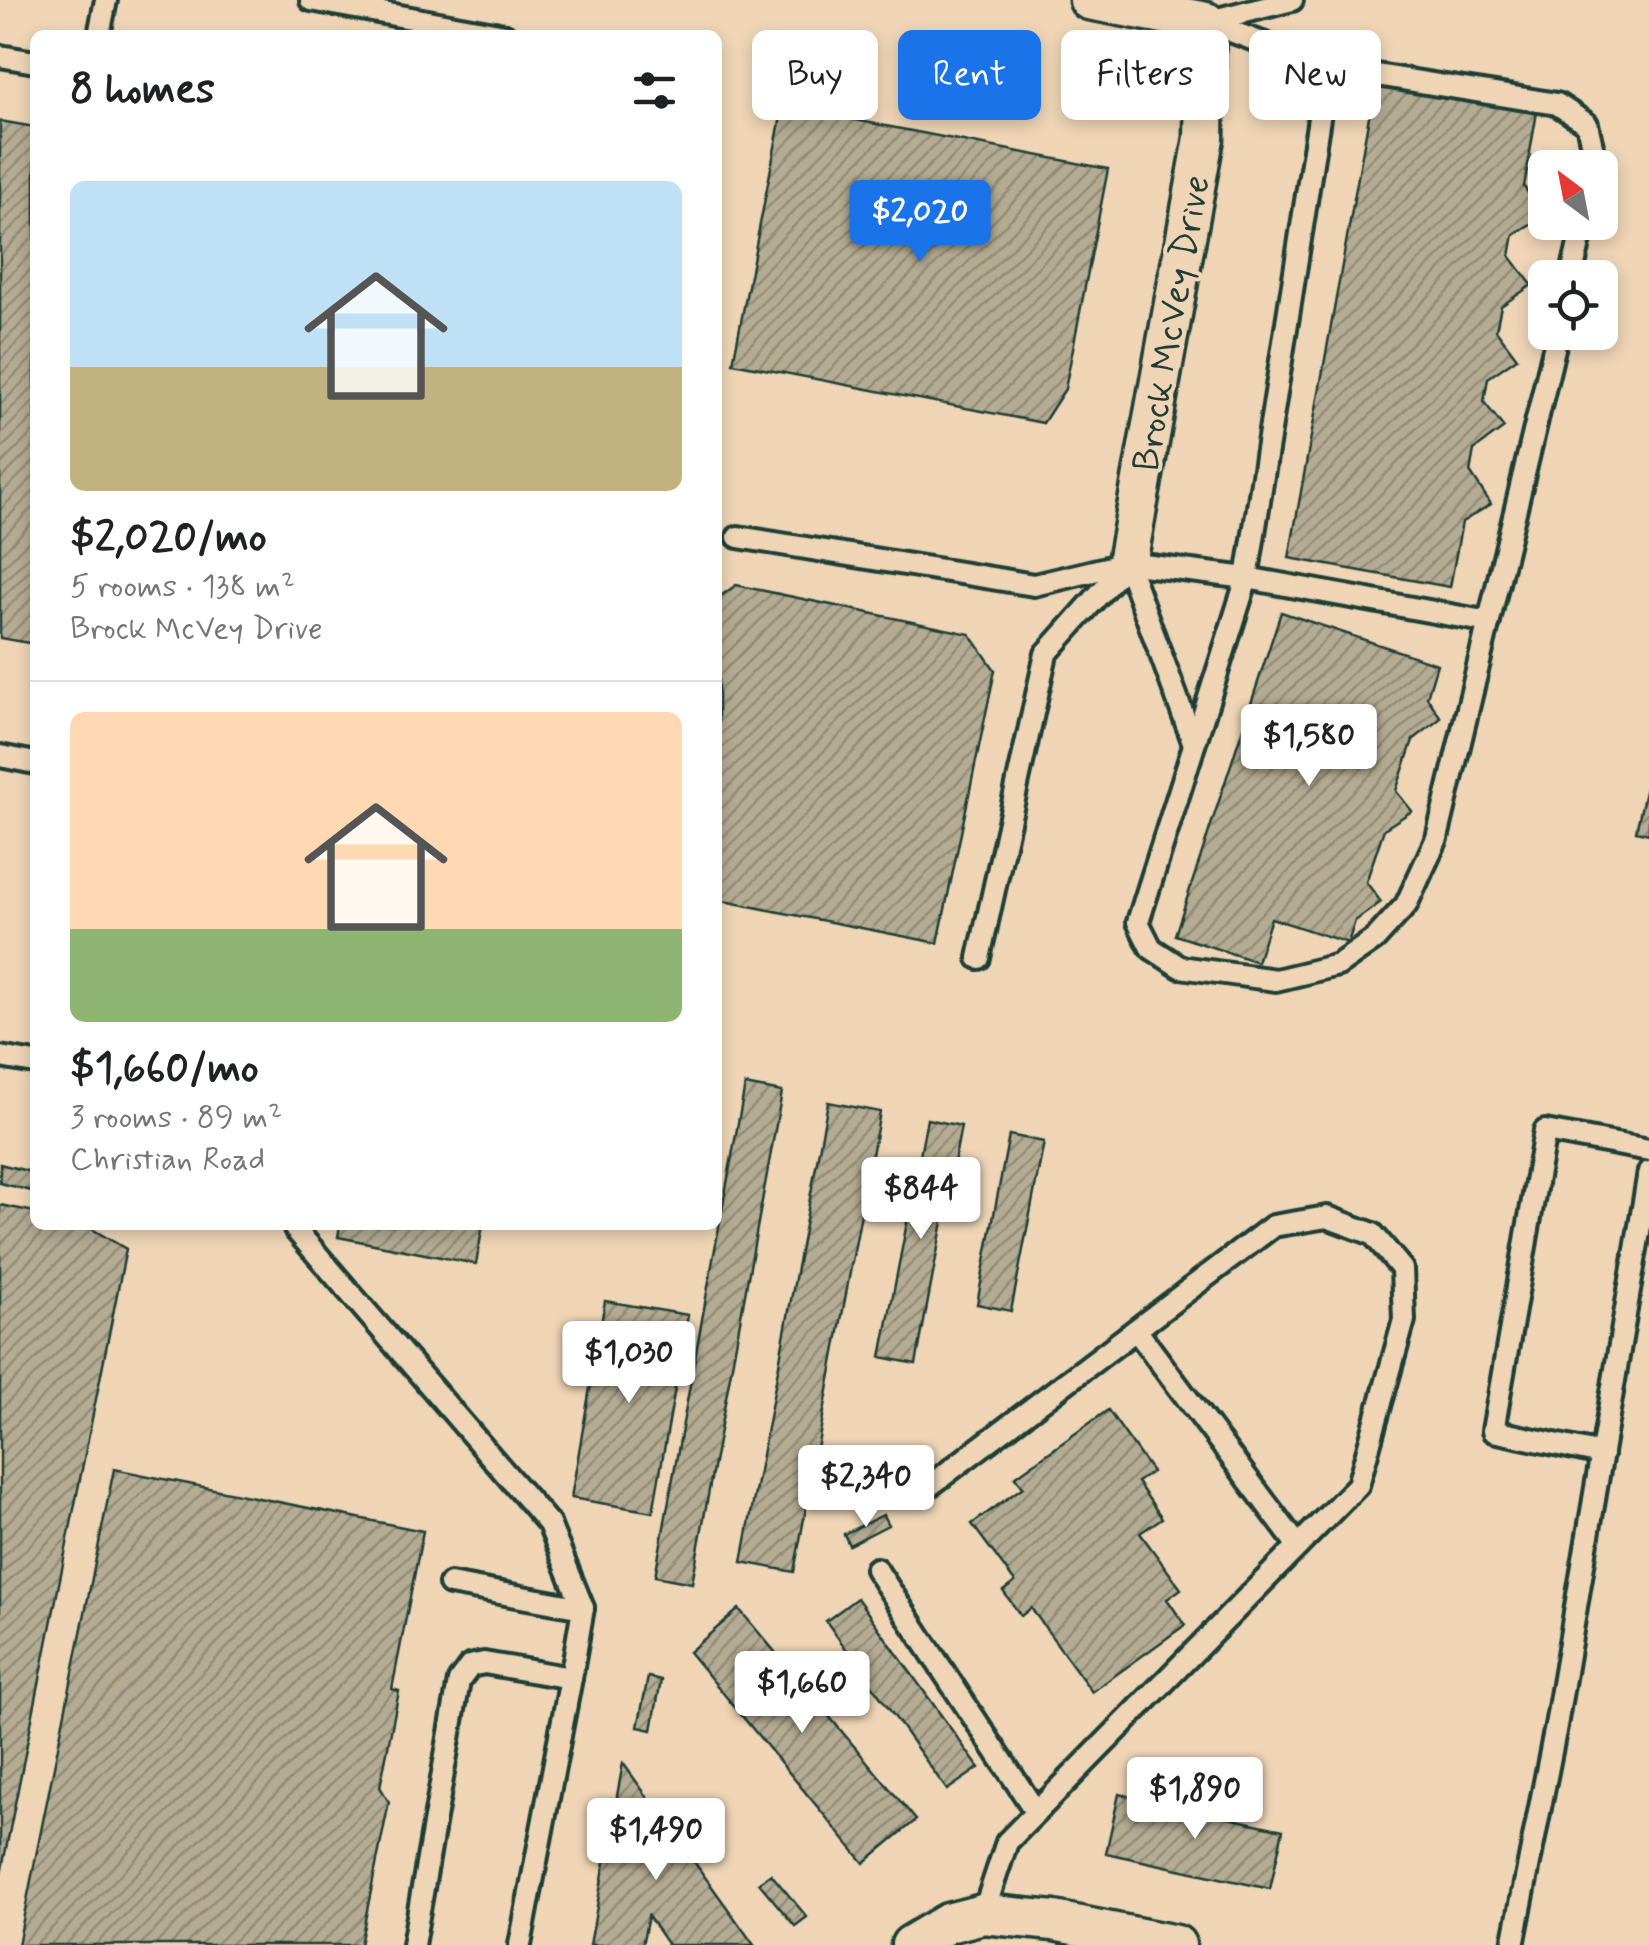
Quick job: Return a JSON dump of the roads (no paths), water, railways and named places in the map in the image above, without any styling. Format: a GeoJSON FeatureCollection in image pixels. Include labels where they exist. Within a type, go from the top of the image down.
{"type":"FeatureCollection","features":[{"type":"Feature","properties":{"kind":"street"},"geometry":{"type":"LineString","coordinates":[[1089,0],[1205,11]]}},
{"type":"Feature","properties":{"kind":"street","name":"Brock McVey Drive"},"geometry":{"type":"LineString","coordinates":[[1127,563],[1204,138],[1205,11]]}},
{"type":"Feature","properties":{"kind":"street"},"geometry":{"type":"LineString","coordinates":[[911,1945],[948,1924],[983,1914],[1054,1921],[1176,1945]]}},
{"type":"Feature","properties":{"kind":"lane"},"geometry":{"type":"LineString","coordinates":[[99,30],[106,0]]}},
{"type":"Feature","properties":{"kind":"lane"},"geometry":{"type":"LineString","coordinates":[[311,0],[478,30]]}},
{"type":"Feature","properties":{"kind":"lane"},"geometry":{"type":"LineString","coordinates":[[1205,11],[1292,0]]}},
{"type":"Feature","properties":{"kind":"lane"},"geometry":{"type":"LineString","coordinates":[[1205,11],[1249,31]]}},
{"type":"Feature","properties":{"kind":"lane"},"geometry":{"type":"LineString","coordinates":[[0,56],[30,61]]}},
{"type":"Feature","properties":{"kind":"lane"},"geometry":{"type":"LineString","coordinates":[[1381,76],[1558,104],[1588,124],[1593,150]]}},
{"type":"Feature","properties":{"kind":"lane"},"geometry":{"type":"LineString","coordinates":[[1319,120],[1247,578],[1138,922],[1151,948],[1180,968],[1276,980],[1338,965],[1375,938],[1406,905],[1437,838],[1554,350]]}},
{"type":"Feature","properties":{"kind":"lane"},"geometry":{"type":"LineString","coordinates":[[738,537],[1034,585],[1127,563],[1247,578],[1489,622]]}},
{"type":"Feature","properties":{"kind":"lane"},"geometry":{"type":"LineString","coordinates":[[1127,563],[1194,744]]}},
{"type":"Feature","properties":{"kind":"lane"},"geometry":{"type":"LineString","coordinates":[[979,958],[1046,654],[1127,563]]}},
{"type":"Feature","properties":{"kind":"lane"},"geometry":{"type":"LineString","coordinates":[[0,756],[30,762]]}},
{"type":"Feature","properties":{"kind":"lane"},"geometry":{"type":"LineString","coordinates":[[0,1058],[30,1062]]}},
{"type":"Feature","properties":{"kind":"lane"},"geometry":{"type":"LineString","coordinates":[[1602,1454],[1492,1432],[1545,1130],[1649,1150]]}},
{"type":"Feature","properties":{"kind":"lane"},"geometry":{"type":"LineString","coordinates":[[1513,1945],[1556,1726],[1649,1172]]}},
{"type":"Feature","properties":{"kind":"lane"},"geometry":{"type":"LineString","coordinates":[[928,1487],[1272,1226],[1326,1218],[1373,1234],[1402,1268],[1404,1320],[1358,1485],[1006,1842],[983,1914]]}},
{"type":"Feature","properties":{"kind":"lane"},"geometry":{"type":"LineString","coordinates":[[296,1230],[549,1524],[583,1608],[520,1945]]}},
{"type":"Feature","properties":{"kind":"lane"},"geometry":{"type":"LineString","coordinates":[[1136,1330],[1298,1546]]}},
{"type":"Feature","properties":{"kind":"lane"},"geometry":{"type":"LineString","coordinates":[[876,1569],[1036,1812]]}},
{"type":"Feature","properties":{"kind":"lane"},"geometry":{"type":"LineString","coordinates":[[450,1584],[583,1608]]}},
{"type":"Feature","properties":{"kind":"lane"},"geometry":{"type":"LineString","coordinates":[[413,1945],[459,1681],[470,1666],[484,1664],[571,1678]]}}]}
